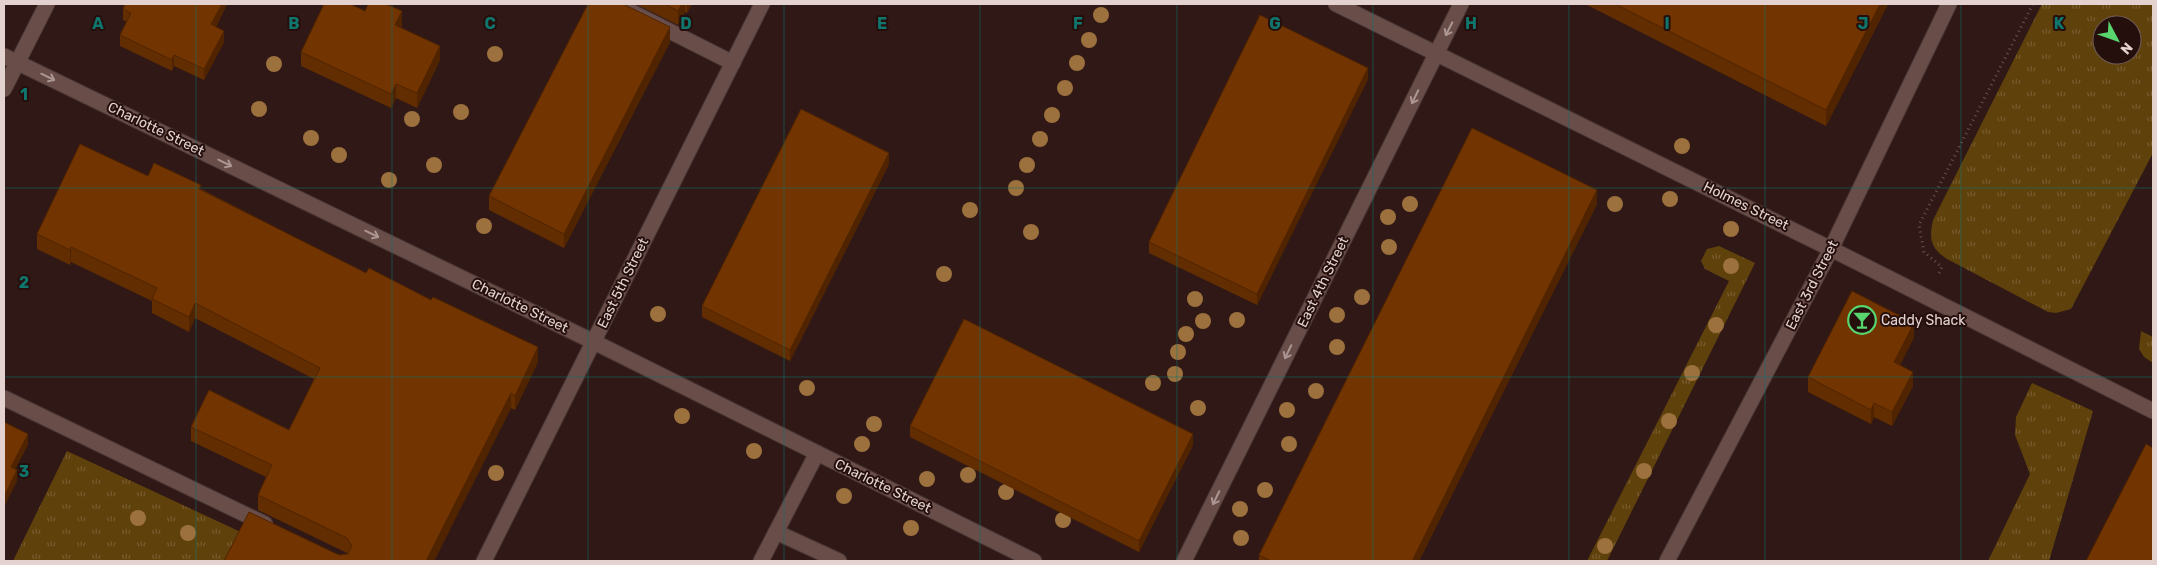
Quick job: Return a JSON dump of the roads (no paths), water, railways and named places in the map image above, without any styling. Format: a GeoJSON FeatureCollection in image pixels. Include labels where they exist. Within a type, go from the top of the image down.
{"type":"FeatureCollection","features":[{"type":"Feature","properties":{"kind":"street"},"geometry":{"type":"LineString","coordinates":[[4,89],[10,59],[47,4]]}},
{"type":"Feature","properties":{"kind":"street"},"geometry":{"type":"LineString","coordinates":[[616,4],[733,63]]}},
{"type":"Feature","properties":{"kind":"street","name":"East 5th Street"},"geometry":{"type":"LineString","coordinates":[[484,561],[762,4]]}},
{"type":"Feature","properties":{"kind":"street","name":"Holmes Street"},"geometry":{"type":"LineString","coordinates":[[1336,4],[1831,248],[2153,411]]}},
{"type":"Feature","properties":{"kind":"street","name":"East 4th Street"},"geometry":{"type":"LineString","coordinates":[[1184,561],[1461,4]]}},
{"type":"Feature","properties":{"kind":"street","name":"East 3rd Street"},"geometry":{"type":"LineString","coordinates":[[1667,561],[1831,248],[1946,5]]}},
{"type":"Feature","properties":{"kind":"street","name":"Charlotte Street"},"geometry":{"type":"LineString","coordinates":[[10,59],[594,342],[1034,561]]}},
{"type":"Feature","properties":{"kind":"street"},"geometry":{"type":"LineString","coordinates":[[4,398],[280,531]]}},
{"type":"Feature","properties":{"kind":"street"},"geometry":{"type":"LineString","coordinates":[[761,561],[817,453]]}},
{"type":"Feature","properties":{"kind":"street"},"geometry":{"type":"LineString","coordinates":[[776,532],[839,561]]}},
{"type":"Feature","properties":{"kind":"place","name":"Caddy Shack"},"geometry":{"type":"Point","coordinates":[1862,320]}}]}
